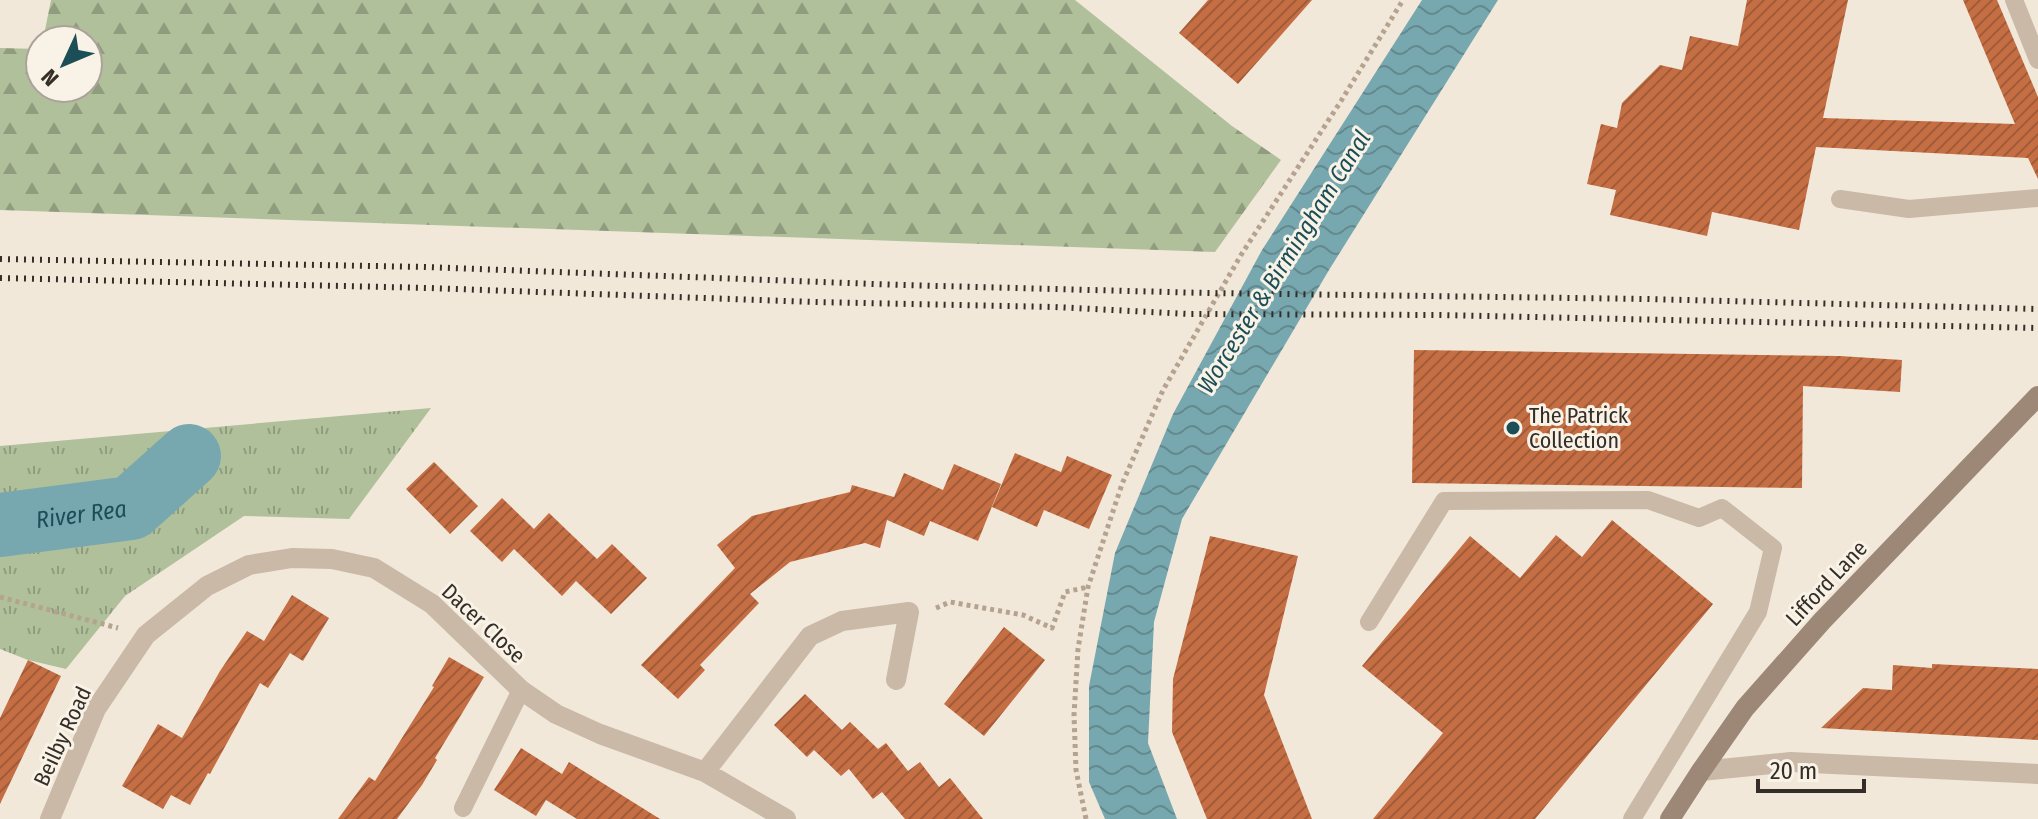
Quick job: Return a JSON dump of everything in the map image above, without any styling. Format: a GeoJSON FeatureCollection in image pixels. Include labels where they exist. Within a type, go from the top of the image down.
{"type":"FeatureCollection","features":[{"type":"Feature","properties":{"kind":"street","name":"Lifford Lane"},"geometry":{"type":"LineString","coordinates":[[1670,819],[1745,708],[1822,621],[2038,396]]}},
{"type":"Feature","properties":{"kind":"street","name":"Dacer Close"},"geometry":{"type":"LineString","coordinates":[[146,635],[207,586],[249,565],[292,558],[332,559],[374,568],[432,604],[521,690],[556,714],[600,734],[705,772],[786,819]]}},
{"type":"Feature","properties":{"kind":"street"},"geometry":{"type":"LineString","coordinates":[[705,772],[810,636],[842,621],[909,612],[896,680]]}},
{"type":"Feature","properties":{"kind":"street","name":"Beilby Road"},"geometry":{"type":"LineString","coordinates":[[50,819],[96,709],[146,635]]}},
{"type":"Feature","properties":{"kind":"street"},"geometry":{"type":"LineString","coordinates":[[1701,771],[1791,762],[2038,774]]}},
{"type":"Feature","properties":{"kind":"lane"},"geometry":{"type":"LineString","coordinates":[[2014,0],[2038,60]]}},
{"type":"Feature","properties":{"kind":"lane"},"geometry":{"type":"LineString","coordinates":[[1840,199],[1909,209],[2038,198]]}},
{"type":"Feature","properties":{"kind":"lane"},"geometry":{"type":"LineString","coordinates":[[1369,622],[1444,501],[1648,500],[1699,518],[1722,508],[1773,548],[1758,612],[1632,819]]}},
{"type":"Feature","properties":{"kind":"lane"},"geometry":{"type":"LineString","coordinates":[[463,808],[521,690]]}},
{"type":"Feature","properties":{"kind":"path"},"geometry":{"type":"LineString","coordinates":[[1086,819],[1076,770],[1074,715],[1078,649],[1088,587],[1122,484],[1163,390],[1241,255],[1403,0]]}},
{"type":"Feature","properties":{"kind":"path"},"geometry":{"type":"LineString","coordinates":[[909,612],[936,608],[950,602],[1023,615],[1052,628],[1065,592],[1088,587]]}},
{"type":"Feature","properties":{"kind":"path"},"geometry":{"type":"LineString","coordinates":[[0,597],[146,635]]}},
{"type":"Feature","properties":{"kind":"green space"},"geometry":{"type":"Polygon","coordinates":[[[51,0],[1075,0],[1232,126],[1281,160],[1215,252],[0,210],[0,48],[24,49],[24,104],[104,104],[104,24],[46,24],[51,0]]]}},
{"type":"Feature","properties":{"kind":"green space"},"geometry":{"type":"Polygon","coordinates":[[[431,408],[349,519],[244,516],[125,596],[66,669],[28,660],[0,649],[0,446],[431,408]]]}},
{"type":"Feature","properties":{"kind":"water","name":"Worcester & Birmingham Canal"},"geometry":{"type":"Polygon","coordinates":[[[1422,0],[1498,0],[1329,270],[1182,519],[1154,622],[1148,743],[1177,819],[1105,819],[1089,782],[1089,686],[1115,553],[1173,414],[1262,250],[1422,0]]]}},
{"type":"Feature","properties":{"kind":"building"},"geometry":{"type":"Polygon","coordinates":[[[1208,0],[1312,0],[1238,84],[1179,33],[1208,0]]]}},
{"type":"Feature","properties":{"kind":"building"},"geometry":{"type":"Polygon","coordinates":[[[1747,0],[1848,0],[1823,118],[2015,124],[1963,0],[1997,0],[2038,97],[2038,179],[2028,158],[1816,147],[1799,230],[1712,212],[1707,236],[1610,215],[1616,190],[1587,184],[1601,124],[1617,128],[1622,103],[1660,65],[1682,70],[1690,36],[1738,46],[1747,0]]]}},
{"type":"Feature","properties":{"kind":"building"},"geometry":{"type":"Polygon","coordinates":[[[1414,350],[1840,356],[1902,360],[1900,392],[1803,386],[1802,488],[1412,483],[1414,350]]]}},
{"type":"Feature","properties":{"kind":"building"},"geometry":{"type":"Polygon","coordinates":[[[1015,453],[1061,472],[1067,456],[1112,475],[1089,529],[1044,510],[1037,527],[992,507],[1015,453]]]}},
{"type":"Feature","properties":{"kind":"building"},"geometry":{"type":"Polygon","coordinates":[[[434,462],[478,506],[450,534],[406,489],[434,462]]]}},
{"type":"Feature","properties":{"kind":"building"},"geometry":{"type":"Polygon","coordinates":[[[954,464],[1001,484],[978,541],[930,521],[924,536],[887,520],[880,548],[865,543],[790,562],[750,594],[759,603],[700,665],[705,670],[678,699],[641,665],[735,568],[717,545],[752,516],[850,492],[852,485],[894,497],[904,473],[943,490],[954,464]]]}},
{"type":"Feature","properties":{"kind":"building"},"geometry":{"type":"Polygon","coordinates":[[[502,498],[534,529],[549,513],[597,559],[612,544],[647,578],[611,614],[576,581],[562,596],[514,549],[502,562],[470,531],[502,498]]]}},
{"type":"Feature","properties":{"kind":"building"},"geometry":{"type":"Polygon","coordinates":[[[1612,520],[1713,604],[1535,819],[1373,819],[1443,733],[1362,666],[1470,536],[1520,578],[1556,535],[1582,557],[1612,520]]]}},
{"type":"Feature","properties":{"kind":"building"},"geometry":{"type":"Polygon","coordinates":[[[1210,536],[1298,556],[1264,695],[1312,819],[1207,819],[1172,732],[1173,679],[1210,536]]]}},
{"type":"Feature","properties":{"kind":"building"},"geometry":{"type":"Polygon","coordinates":[[[292,595],[329,618],[303,661],[290,653],[268,688],[260,683],[190,805],[171,795],[163,809],[122,786],[158,724],[182,738],[247,631],[264,641],[292,595]]]}},
{"type":"Feature","properties":{"kind":"building"},"geometry":{"type":"Polygon","coordinates":[[[1004,627],[1045,660],[984,736],[944,704],[1004,627]]]}},
{"type":"Feature","properties":{"kind":"building"},"geometry":{"type":"Polygon","coordinates":[[[449,657],[484,677],[422,785],[397,819],[338,819],[369,777],[375,781],[434,687],[449,657]]]}},
{"type":"Feature","properties":{"kind":"building"},"geometry":{"type":"Polygon","coordinates":[[[28,660],[61,676],[0,804],[0,718],[28,660]]]}},
{"type":"Feature","properties":{"kind":"building"},"geometry":{"type":"Polygon","coordinates":[[[1932,664],[2038,669],[2038,740],[1821,728],[1863,688],[1892,690],[1893,665],[1932,668],[1932,664]]]}},
{"type":"Feature","properties":{"kind":"building"},"geometry":{"type":"Polygon","coordinates":[[[805,694],[842,730],[850,722],[878,749],[886,743],[908,771],[920,762],[939,787],[950,778],[983,819],[905,819],[882,792],[873,799],[849,769],[841,776],[814,750],[807,757],[774,725],[805,694]]]}},
{"type":"Feature","properties":{"kind":"building"},"geometry":{"type":"Polygon","coordinates":[[[521,748],[562,774],[569,762],[660,819],[577,819],[546,800],[536,816],[494,790],[521,748]]]}},
{"type":"Feature","properties":{"kind":"waterway","name":"River Rea"},"geometry":{"type":"LineString","coordinates":[[0,525],[131,508],[189,456]]}},
{"type":"Feature","properties":{"kind":"railway"},"geometry":{"type":"LineString","coordinates":[[0,259],[425,267],[1207,293],[1647,299],[2038,309]]}},
{"type":"Feature","properties":{"kind":"railway"},"geometry":{"type":"LineString","coordinates":[[0,278],[429,288],[1055,307],[1189,314],[1440,315],[2038,328]]}},
{"type":"Feature","properties":{"kind":"place","name":"The Patrick Collection"},"geometry":{"type":"Point","coordinates":[1513,428]}}]}
